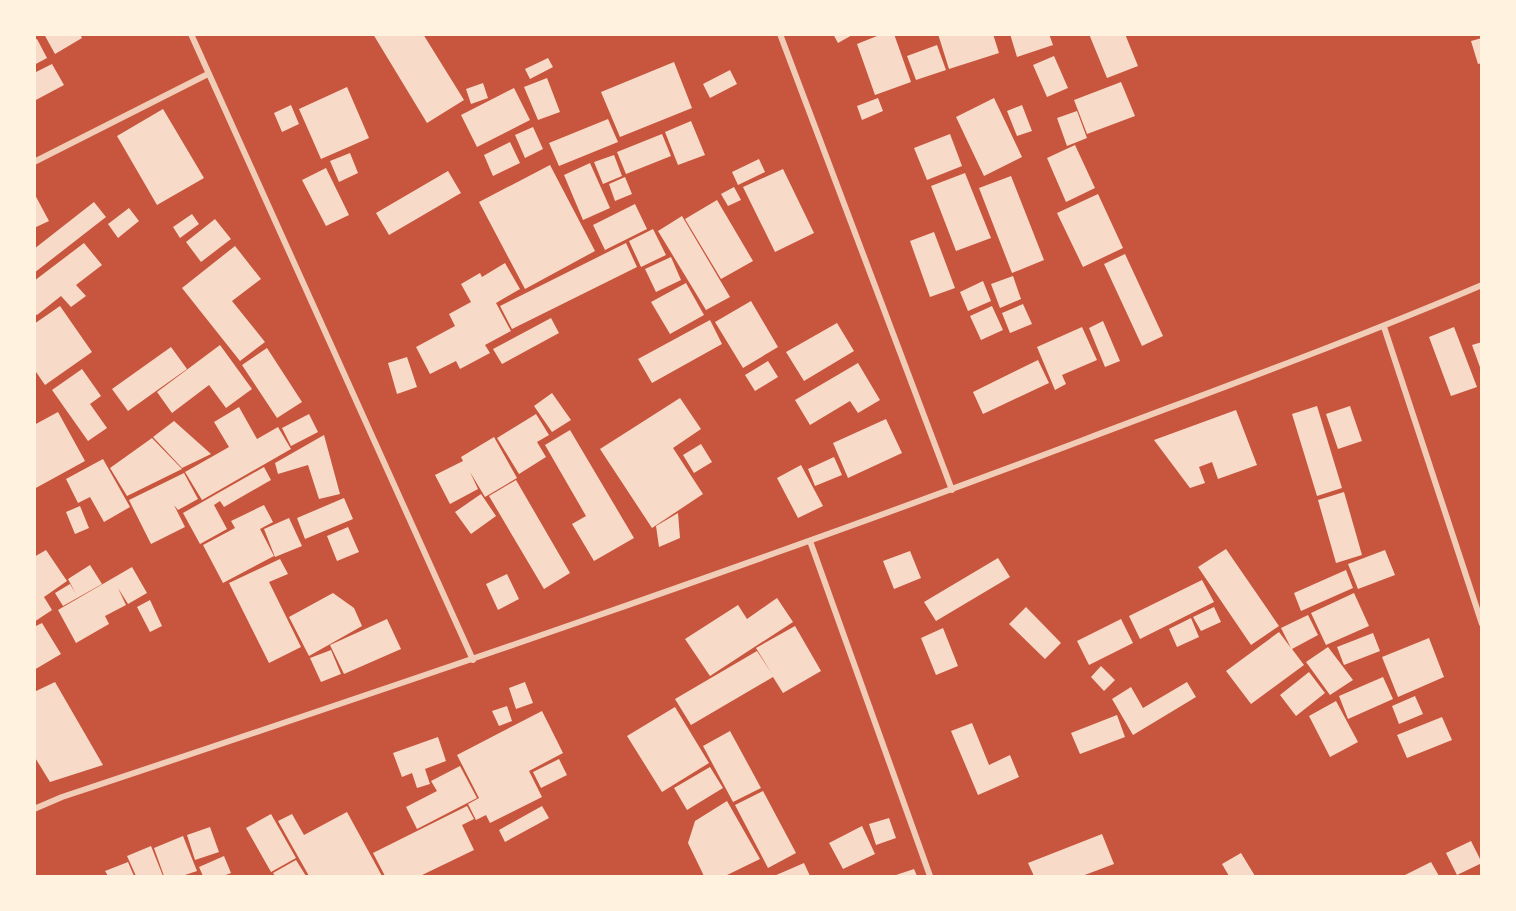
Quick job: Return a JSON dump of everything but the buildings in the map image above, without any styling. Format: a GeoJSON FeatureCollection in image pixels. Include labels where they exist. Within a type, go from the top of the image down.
{"type":"FeatureCollection","features":[{"type":"Feature","properties":{"kind":"street"},"geometry":{"type":"LineString","coordinates":[[191,34],[473,660]]}},
{"type":"Feature","properties":{"kind":"street"},"geometry":{"type":"LineString","coordinates":[[780,34],[952,490]]}},
{"type":"Feature","properties":{"kind":"street"},"geometry":{"type":"LineString","coordinates":[[34,162],[208,74]]}},
{"type":"Feature","properties":{"kind":"street"},"geometry":{"type":"LineString","coordinates":[[34,809],[62,797],[473,660],[952,490],[1384,327],[1482,285]]}},
{"type":"Feature","properties":{"kind":"street"},"geometry":{"type":"LineString","coordinates":[[1384,327],[1482,624]]}},
{"type":"Feature","properties":{"kind":"street"},"geometry":{"type":"LineString","coordinates":[[810,541],[930,876]]}}]}
